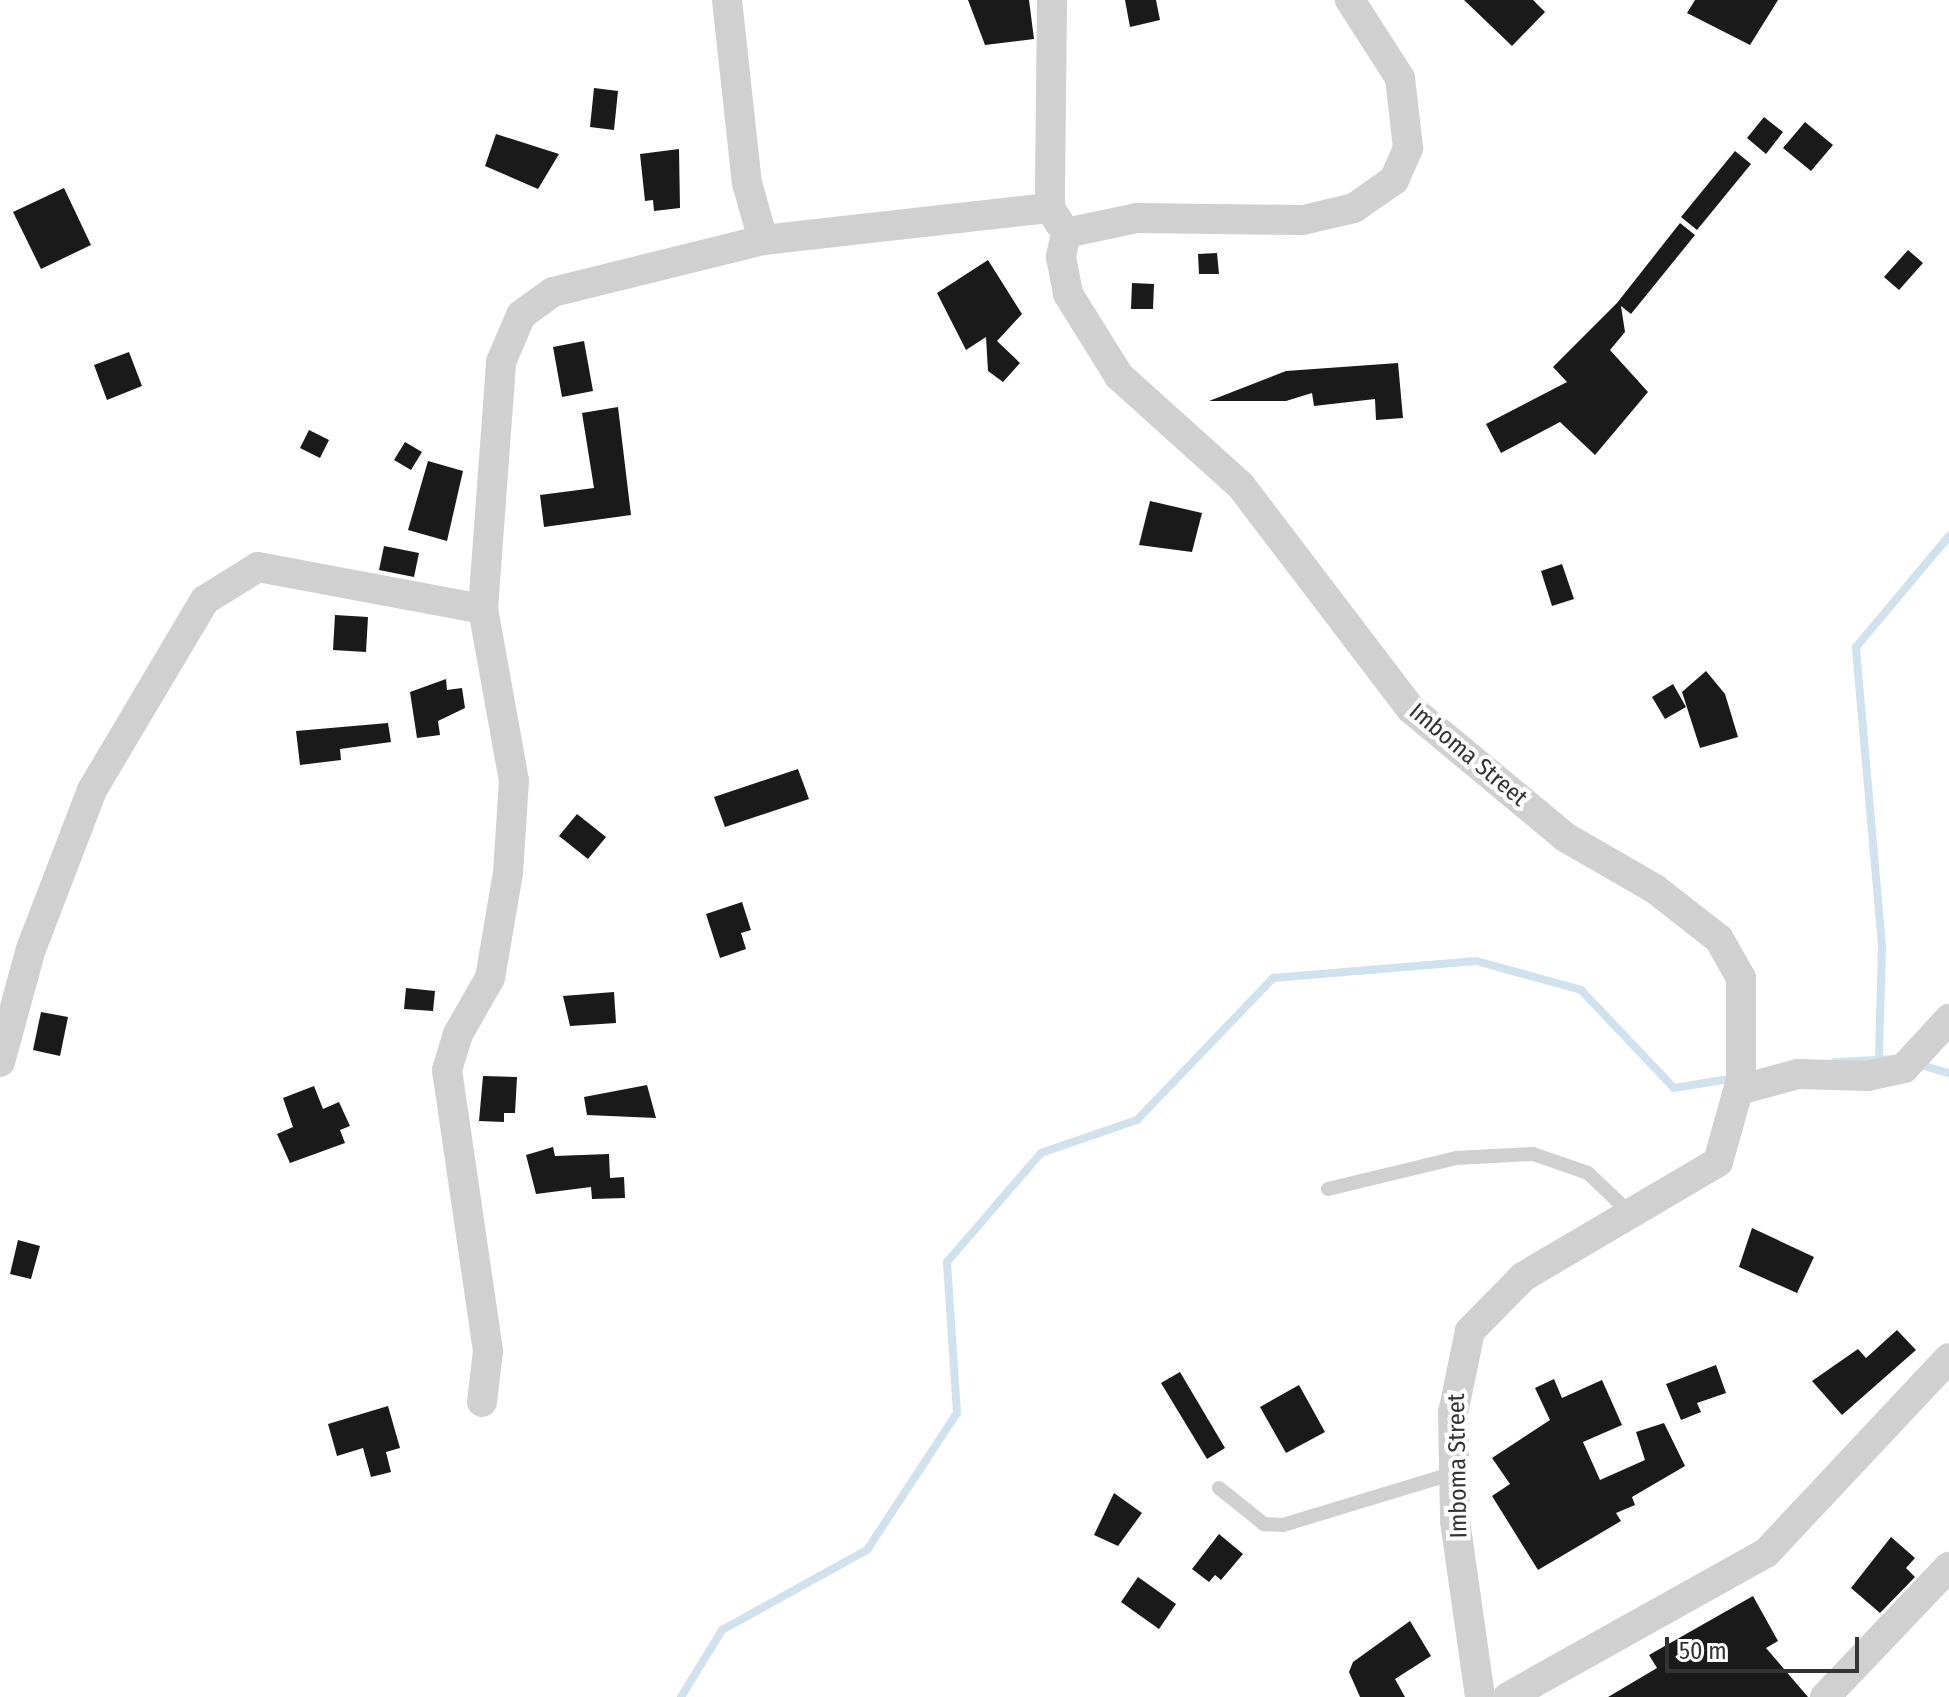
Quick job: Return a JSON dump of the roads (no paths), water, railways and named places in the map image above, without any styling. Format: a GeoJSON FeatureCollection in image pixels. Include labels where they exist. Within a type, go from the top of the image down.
{"type":"FeatureCollection","features":[{"type":"Feature","properties":{"kind":"street"},"geometry":{"type":"LineString","coordinates":[[727,0],[747,183],[763,240]]}},
{"type":"Feature","properties":{"kind":"street","name":"Imboma Street"},"geometry":{"type":"LineString","coordinates":[[1052,0],[1061,257],[1068,294],[1119,376],[1241,486],[1411,709],[1565,837],[1655,889],[1719,939],[1741,978],[1745,1048],[1740,1085],[1718,1162],[1523,1277],[1470,1331],[1453,1413],[1454,1473],[1480,1697]]}},
{"type":"Feature","properties":{"kind":"street"},"geometry":{"type":"LineString","coordinates":[[482,1402],[488,1351],[447,1070],[458,1034],[490,978],[508,873],[514,781],[483,609],[501,362],[521,315],[553,292],[763,240],[1058,220],[1303,220],[1354,208],[1394,180],[1408,148],[1400,78],[1350,0]]}},
{"type":"Feature","properties":{"kind":"street"},"geometry":{"type":"LineString","coordinates":[[0,1062],[31,949],[92,790],[205,600],[258,567],[483,609]]}},
{"type":"Feature","properties":{"kind":"street"},"geometry":{"type":"LineString","coordinates":[[1740,1085],[1798,1074],[1867,1076],[1914,1060],[1949,1019]]}},
{"type":"Feature","properties":{"kind":"street"},"geometry":{"type":"LineString","coordinates":[[1508,1697],[1766,1553],[1949,1358]]}},
{"type":"Feature","properties":{"kind":"street"},"geometry":{"type":"LineString","coordinates":[[1825,1697],[1949,1567]]}},
{"type":"Feature","properties":{"kind":"lane"},"geometry":{"type":"LineString","coordinates":[[1328,1189],[1456,1158],[1533,1154],[1588,1173],[1629,1212]]}},
{"type":"Feature","properties":{"kind":"lane"},"geometry":{"type":"LineString","coordinates":[[1219,1488],[1264,1524],[1283,1525],[1454,1473]]}},
{"type":"Feature","properties":{"kind":"waterway"},"geometry":{"type":"LineString","coordinates":[[1879,1054],[1882,946],[1856,647],[1949,536]]}},
{"type":"Feature","properties":{"kind":"waterway"},"geometry":{"type":"LineString","coordinates":[[681,1697],[722,1630],[867,1550],[957,1413],[947,1262],[1041,1153],[1137,1120],[1273,978],[1476,961],[1581,990],[1674,1088],[1735,1078]]}},
{"type":"Feature","properties":{"kind":"waterway"},"geometry":{"type":"LineString","coordinates":[[1835,1062],[1896,1059]]}},
{"type":"Feature","properties":{"kind":"waterway"},"geometry":{"type":"LineString","coordinates":[[1917,1064],[1949,1073]]}}]}
